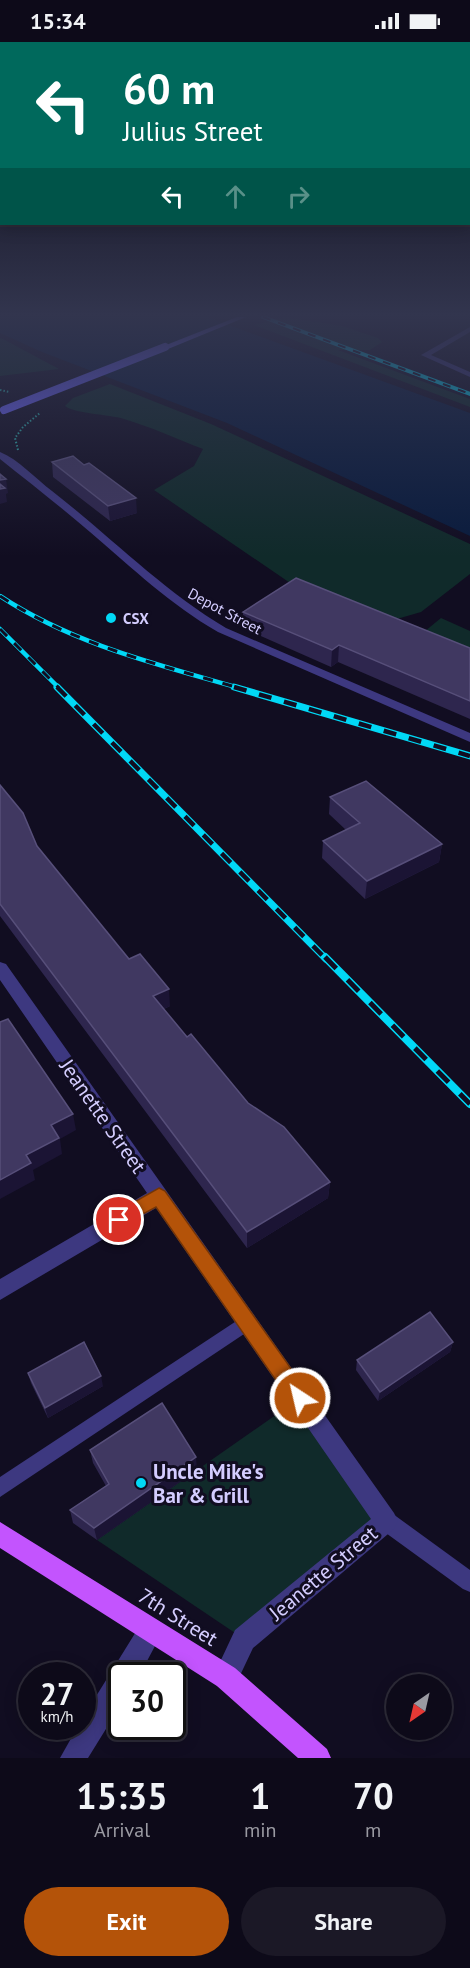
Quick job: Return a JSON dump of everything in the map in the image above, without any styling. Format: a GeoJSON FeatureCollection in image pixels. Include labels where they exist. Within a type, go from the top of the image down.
{"type":"FeatureCollection","features":[{"type":"Feature","properties":{"kind":"main road"},"geometry":{"type":"LineString","coordinates":[[2,410],[35,397]]}},
{"type":"Feature","properties":{"kind":"main road","name":"7th Street"},"geometry":{"type":"LineString","coordinates":[[0,1534],[226,1677],[318,1758]]}},
{"type":"Feature","properties":{"kind":"street","name":"Depot Street"},"geometry":{"type":"LineString","coordinates":[[0,455],[191,613],[222,630],[470,738]]}},
{"type":"Feature","properties":{"kind":"street","name":"Jeanette Street"},"geometry":{"type":"LineString","coordinates":[[0,968],[386,1521],[244,1639],[226,1677]]}},
{"type":"Feature","properties":{"kind":"street"},"geometry":{"type":"LineString","coordinates":[[0,1290],[159,1196]]}},
{"type":"Feature","properties":{"kind":"street"},"geometry":{"type":"LineString","coordinates":[[132,1662],[151,1631]]}},
{"type":"Feature","properties":{"kind":"street"},"geometry":{"type":"LineString","coordinates":[[73,1758],[108,1702]]}},
{"type":"Feature","properties":{"kind":"lane"},"geometry":{"type":"LineString","coordinates":[[0,1488],[247,1322]]}},
{"type":"Feature","properties":{"kind":"lane"},"geometry":{"type":"LineString","coordinates":[[386,1521],[461,1569],[470,1582]]}},
{"type":"Feature","properties":{"kind":"path"},"geometry":{"type":"LineString","coordinates":[[30,478],[14,443],[23,427],[43,408]]}},
{"type":"Feature","properties":{"kind":"green space"},"geometry":{"type":"Polygon","coordinates":[[[143,397],[211,424],[470,544],[470,574],[421,612],[383,623],[296,587],[154,490],[194,466],[203,449],[124,419],[70,409],[65,406],[73,398],[143,397]]]}},
{"type":"Feature","properties":{"kind":"green space"},"geometry":{"type":"Polygon","coordinates":[[[444,397],[470,399],[470,407],[444,397]]]}},
{"type":"Feature","properties":{"kind":"green space"},"geometry":{"type":"Polygon","coordinates":[[[441,618],[470,631],[470,657],[419,636],[441,618]]]}},
{"type":"Feature","properties":{"kind":"green space"},"geometry":{"type":"Polygon","coordinates":[[[300,1398],[386,1521],[244,1639],[97,1540],[300,1398]]]}},
{"type":"Feature","properties":{"kind":"water"},"geometry":{"type":"Polygon","coordinates":[[[159,397],[426,397],[470,413],[470,536],[227,423],[159,397]]]}},
{"type":"Feature","properties":{"kind":"building"},"geometry":{"type":"Polygon","coordinates":[[[73,456],[84,465],[89,463],[136,498],[108,506],[52,462],[73,456]]]}},
{"type":"Feature","properties":{"kind":"building"},"geometry":{"type":"Polygon","coordinates":[[[296,578],[470,648],[470,701],[339,645],[332,650],[243,612],[296,578]]]}},
{"type":"Feature","properties":{"kind":"building"},"geometry":{"type":"Polygon","coordinates":[[[366,781],[442,844],[367,881],[323,841],[360,823],[330,797],[366,781]]]}},
{"type":"Feature","properties":{"kind":"building"},"geometry":{"type":"Polygon","coordinates":[[[0,785],[23,813],[37,846],[129,959],[140,954],[169,989],[153,996],[187,1037],[191,1034],[248,1103],[284,1127],[330,1182],[247,1232],[0,904],[0,785]]]}},
{"type":"Feature","properties":{"kind":"building"},"geometry":{"type":"Polygon","coordinates":[[[8,1019],[73,1114],[51,1125],[59,1138],[26,1155],[31,1163],[0,1180],[0,1022],[8,1019]]]}},
{"type":"Feature","properties":{"kind":"building"},"geometry":{"type":"Polygon","coordinates":[[[430,1312],[453,1342],[380,1392],[357,1360],[430,1312]]]}},
{"type":"Feature","properties":{"kind":"building"},"geometry":{"type":"Polygon","coordinates":[[[84,1342],[101,1376],[45,1408],[28,1373],[84,1342]]]}},
{"type":"Feature","properties":{"kind":"building","name":"Uncle Mike's Bar & Grill"},"geometry":{"type":"Polygon","coordinates":[[[162,1403],[196,1457],[94,1528],[70,1510],[109,1484],[90,1450],[162,1403]]]}},
{"type":"Feature","properties":{"kind":"railway"},"geometry":{"type":"LineString","coordinates":[[0,596],[28,613],[86,640],[146,661],[239,688]]}},
{"type":"Feature","properties":{"kind":"railway"},"geometry":{"type":"LineString","coordinates":[[0,629],[59,688]]}},
{"type":"Feature","properties":{"kind":"railway"},"geometry":{"type":"LineString","coordinates":[[57,687],[326,959]]}},
{"type":"Feature","properties":{"kind":"railway"},"geometry":{"type":"LineString","coordinates":[[234,687],[470,756]]}},
{"type":"Feature","properties":{"kind":"railway"},"geometry":{"type":"LineString","coordinates":[[325,957],[470,1104]]}},
{"type":"Feature","properties":{"kind":"place","name":"CSX"},"geometry":{"type":"Point","coordinates":[111,618]}},
{"type":"Feature","properties":{"kind":"place","name":"Uncle Mike's Bar & Grill"},"geometry":{"type":"Point","coordinates":[141,1483]}},
{"type":"Feature","properties":{"kind":"route"},"geometry":{"type":"LineString","coordinates":[[119,1220],[159,1196],[300,1398]]}}]}
